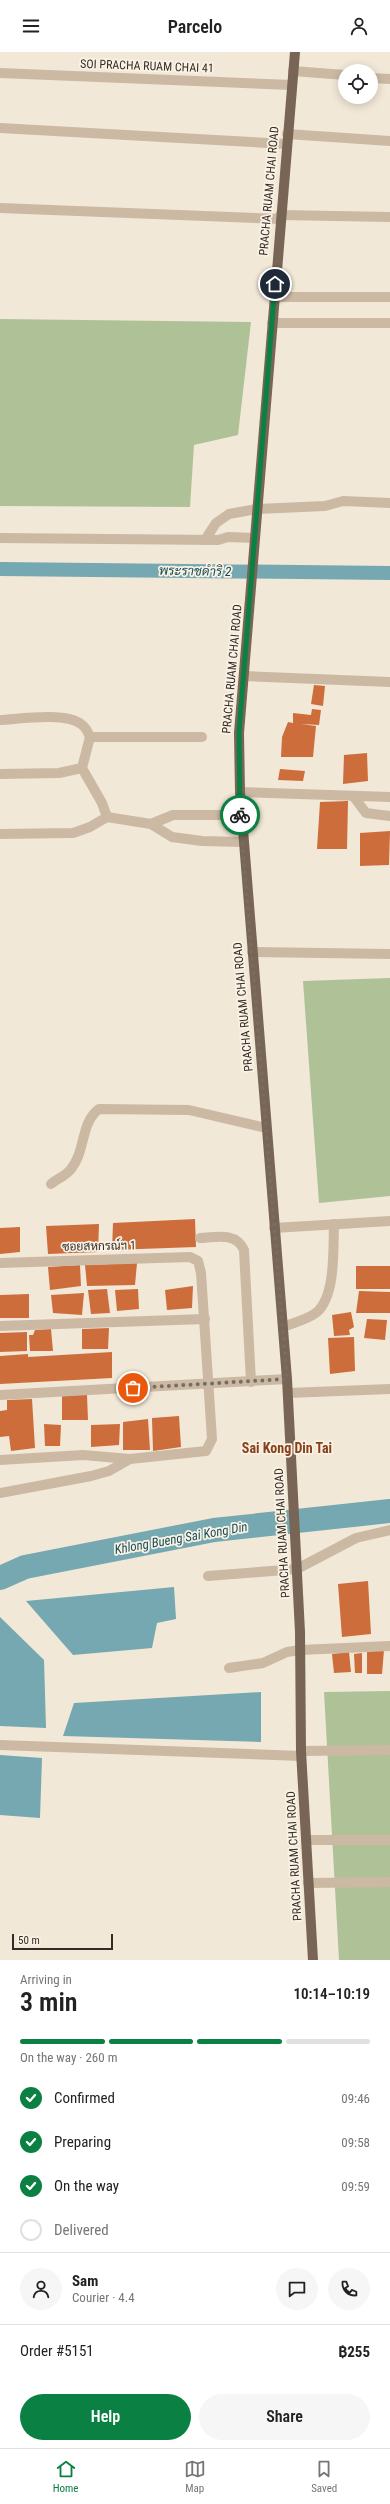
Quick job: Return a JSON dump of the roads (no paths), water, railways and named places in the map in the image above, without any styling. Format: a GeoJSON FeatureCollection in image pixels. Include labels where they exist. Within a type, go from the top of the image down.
{"type":"FeatureCollection","features":[{"type":"Feature","properties":{"kind":"main road","name":"PRACHA RUAM CHAI ROAD"},"geometry":{"type":"LineString","coordinates":[[295,52],[280,217],[255,549],[239,732],[240,815],[242,842],[288,1393],[300,1650],[301,1754],[313,1960]]}},
{"type":"Feature","properties":{"kind":"street"},"geometry":{"type":"LineString","coordinates":[[293,71],[338,74]]}},
{"type":"Feature","properties":{"kind":"street","name":"SOI PRACHA RUAM CHAI 41"},"geometry":{"type":"LineString","coordinates":[[0,73],[292,85]]}},
{"type":"Feature","properties":{"kind":"street"},"geometry":{"type":"LineString","coordinates":[[378,78],[390,79]]}},
{"type":"Feature","properties":{"kind":"street"},"geometry":{"type":"LineString","coordinates":[[0,128],[287,139],[390,141]]}},
{"type":"Feature","properties":{"kind":"street"},"geometry":{"type":"LineString","coordinates":[[0,208],[280,217],[390,217]]}},
{"type":"Feature","properties":{"kind":"street"},"geometry":{"type":"LineString","coordinates":[[274,298],[390,297]]}},
{"type":"Feature","properties":{"kind":"street"},"geometry":{"type":"LineString","coordinates":[[272,323],[390,323]]}},
{"type":"Feature","properties":{"kind":"street"},"geometry":{"type":"LineString","coordinates":[[205,540],[216,523],[229,514],[257,508],[325,506],[343,501],[390,503]]}},
{"type":"Feature","properties":{"kind":"street"},"geometry":{"type":"LineString","coordinates":[[0,538],[205,540],[255,538]]}},
{"type":"Feature","properties":{"kind":"street"},"geometry":{"type":"LineString","coordinates":[[244,676],[390,682]]}},
{"type":"Feature","properties":{"kind":"street"},"geometry":{"type":"LineString","coordinates":[[0,720],[54,718],[73,720],[82,724],[90,737],[82,768],[102,802],[107,817]]}},
{"type":"Feature","properties":{"kind":"street"},"geometry":{"type":"LineString","coordinates":[[90,737],[202,736]]}},
{"type":"Feature","properties":{"kind":"street"},"geometry":{"type":"LineString","coordinates":[[0,774],[59,772],[82,768]]}},
{"type":"Feature","properties":{"kind":"street"},"geometry":{"type":"LineString","coordinates":[[240,792],[390,797]]}},
{"type":"Feature","properties":{"kind":"street"},"geometry":{"type":"LineString","coordinates":[[354,797],[366,813],[390,816]]}},
{"type":"Feature","properties":{"kind":"street"},"geometry":{"type":"LineString","coordinates":[[151,824],[173,815],[240,815]]}},
{"type":"Feature","properties":{"kind":"street"},"geometry":{"type":"LineString","coordinates":[[0,834],[73,833],[90,827],[107,817],[151,824],[172,837],[202,841],[242,842]]}},
{"type":"Feature","properties":{"kind":"street"},"geometry":{"type":"LineString","coordinates":[[252,952],[390,954]]}},
{"type":"Feature","properties":{"kind":"street"},"geometry":{"type":"LineString","coordinates":[[51,1184],[71,1170],[80,1154],[90,1115],[99,1109],[189,1110],[266,1128]]}},
{"type":"Feature","properties":{"kind":"street"},"geometry":{"type":"LineString","coordinates":[[274,1228],[390,1221]]}},
{"type":"Feature","properties":{"kind":"street"},"geometry":{"type":"LineString","coordinates":[[283,1327],[317,1312],[322,1305],[332,1278],[334,1224]]}},
{"type":"Feature","properties":{"kind":"street"},"geometry":{"type":"LineString","coordinates":[[200,1238],[224,1236],[235,1239],[241,1243],[244,1250],[251,1382]]}},
{"type":"Feature","properties":{"kind":"street","name":"ซอยสหกรณ์ฯ 1"},"geometry":{"type":"LineString","coordinates":[[0,1263],[190,1257],[198,1261],[201,1266],[205,1319]]}},
{"type":"Feature","properties":{"kind":"street"},"geometry":{"type":"LineString","coordinates":[[0,1326],[205,1319],[212,1439],[206,1451],[130,1459],[104,1455],[83,1455],[0,1460]]}},
{"type":"Feature","properties":{"kind":"street"},"geometry":{"type":"LineString","coordinates":[[0,1395],[287,1379]]}},
{"type":"Feature","properties":{"kind":"street"},"geometry":{"type":"LineString","coordinates":[[288,1393],[390,1389]]}},
{"type":"Feature","properties":{"kind":"street"},"geometry":{"type":"LineString","coordinates":[[0,1493],[90,1476],[109,1471],[130,1459]]}},
{"type":"Feature","properties":{"kind":"street"},"geometry":{"type":"LineString","coordinates":[[208,1576],[297,1569],[356,1538],[390,1530]]}},
{"type":"Feature","properties":{"kind":"street"},"geometry":{"type":"LineString","coordinates":[[229,1668],[263,1663],[287,1652],[300,1650],[390,1646]]}},
{"type":"Feature","properties":{"kind":"street"},"geometry":{"type":"LineString","coordinates":[[0,1745],[301,1754],[390,1750]]}},
{"type":"Feature","properties":{"kind":"street"},"geometry":{"type":"LineString","coordinates":[[306,1840],[390,1840]]}},
{"type":"Feature","properties":{"kind":"street"},"geometry":{"type":"LineString","coordinates":[[308,1883],[390,1882]]}},
{"type":"Feature","properties":{"kind":"water"},"geometry":{"type":"Polygon","coordinates":[[[174,1587],[176,1619],[157,1623],[152,1648],[73,1655],[26,1601],[174,1587]]]}},
{"type":"Feature","properties":{"kind":"water"},"geometry":{"type":"Polygon","coordinates":[[[0,1617],[44,1660],[46,1728],[0,1726],[0,1617]]]}},
{"type":"Feature","properties":{"kind":"water"},"geometry":{"type":"Polygon","coordinates":[[[261,1692],[261,1742],[63,1736],[74,1703],[261,1692]]]}},
{"type":"Feature","properties":{"kind":"water"},"geometry":{"type":"Polygon","coordinates":[[[0,1755],[42,1758],[40,1818],[0,1815],[0,1755]]]}},
{"type":"Feature","properties":{"kind":"waterway","name":"พระราชดำริ 2"},"geometry":{"type":"LineString","coordinates":[[0,569],[390,573]]}},
{"type":"Feature","properties":{"kind":"waterway","name":"Khlong Bueng Sai Kong Din"},"geometry":{"type":"LineString","coordinates":[[0,1578],[25,1567],[214,1530],[390,1511]]}},
{"type":"Feature","properties":{"kind":"district","name":"Sai Kong Din Tai"},"geometry":{"type":"Point","coordinates":[287,1448]}}]}
